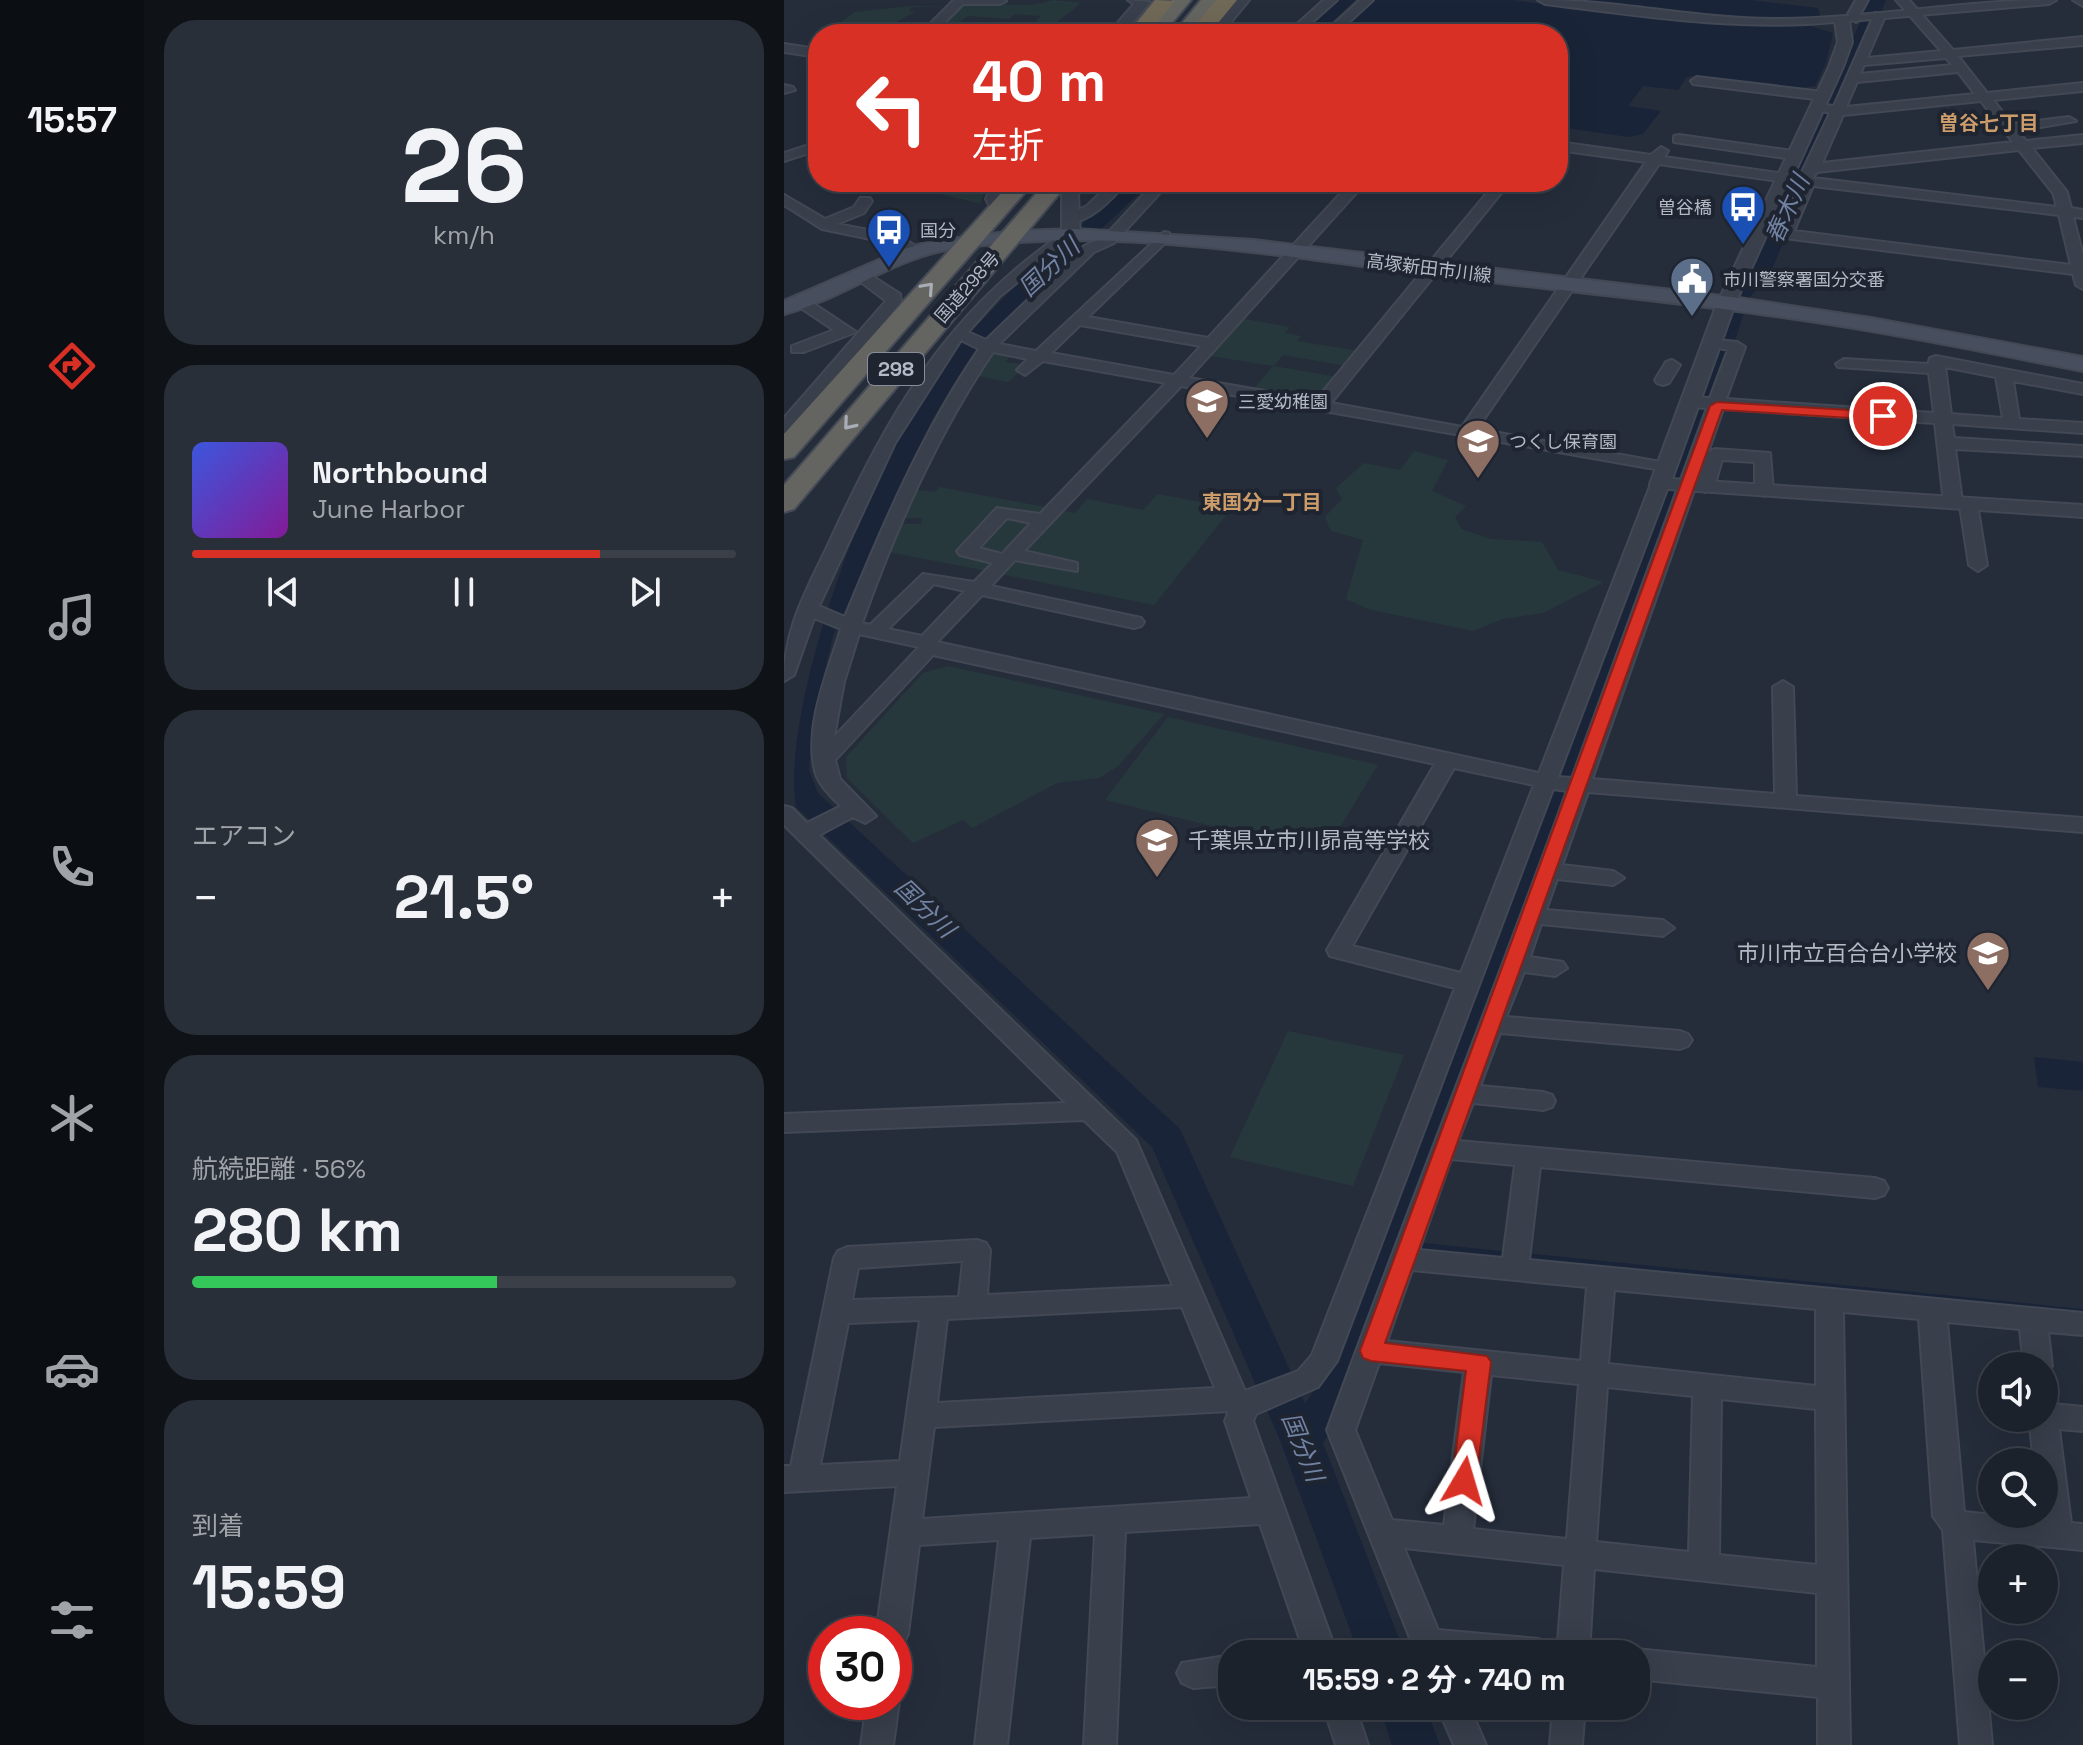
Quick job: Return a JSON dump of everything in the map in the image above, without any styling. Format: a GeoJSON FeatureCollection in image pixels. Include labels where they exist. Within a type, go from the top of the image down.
{"type":"FeatureCollection","features":[{"type":"Feature","properties":{"kind":"highway"},"geometry":{"type":"LineString","coordinates":[[1191,24],[1211,0]]}},
{"type":"Feature","properties":{"kind":"highway"},"geometry":{"type":"LineString","coordinates":[[1207,24],[1227,0]]}},
{"type":"Feature","properties":{"kind":"highway"},"geometry":{"type":"LineString","coordinates":[[1148,24],[1173,1]]}},
{"type":"Feature","properties":{"kind":"highway"},"geometry":{"type":"LineString","coordinates":[[1159,24],[1173,1]]}},
{"type":"Feature","properties":{"kind":"highway","name":"国道298号"},"geometry":{"type":"LineString","coordinates":[[784,451],[1014,192]]}},
{"type":"Feature","properties":{"kind":"highway","name":"国道298号"},"geometry":{"type":"LineString","coordinates":[[784,503],[1049,192]]}},
{"type":"Feature","properties":{"kind":"main road","name":"高塚新田市川線"},"geometry":{"type":"LineString","coordinates":[[794,305],[831,294],[915,250],[1010,238],[1070,226],[1106,233],[1164,236],[1296,251],[1843,319],[2083,364]]}},
{"type":"Feature","properties":{"kind":"street"},"geometry":{"type":"LineString","coordinates":[[936,24],[961,0],[1000,1]]}},
{"type":"Feature","properties":{"kind":"street"},"geometry":{"type":"LineString","coordinates":[[1124,24],[1143,2],[1135,0]]}},
{"type":"Feature","properties":{"kind":"street"},"geometry":{"type":"LineString","coordinates":[[1223,24],[1243,0]]}},
{"type":"Feature","properties":{"kind":"street"},"geometry":{"type":"LineString","coordinates":[[1303,24],[1331,0]]}},
{"type":"Feature","properties":{"kind":"street"},"geometry":{"type":"LineString","coordinates":[[1340,24],[1367,0]]}},
{"type":"Feature","properties":{"kind":"street"},"geometry":{"type":"LineString","coordinates":[[1545,0],[1718,21],[1778,23],[2049,0]]}},
{"type":"Feature","properties":{"kind":"street"},"geometry":{"type":"LineString","coordinates":[[1862,0],[1854,14],[1863,17]]}},
{"type":"Feature","properties":{"kind":"street"},"geometry":{"type":"LineString","coordinates":[[1774,233],[2082,276],[2075,213],[1987,97],[1917,13],[1902,0]]}},
{"type":"Feature","properties":{"kind":"street"},"geometry":{"type":"LineString","coordinates":[[1793,155],[1827,107],[1852,79],[1859,62],[1863,17]]}},
{"type":"Feature","properties":{"kind":"street"},"geometry":{"type":"LineString","coordinates":[[1426,1640],[1341,1430],[1442,1149],[1516,963],[1578,786],[1678,482],[1692,402],[1721,343],[1734,305],[1800,178],[1827,107],[1843,49],[1863,17]]}},
{"type":"Feature","properties":{"kind":"street"},"geometry":{"type":"LineString","coordinates":[[1859,62],[2083,41]]}},
{"type":"Feature","properties":{"kind":"street"},"geometry":{"type":"LineString","coordinates":[[784,48],[808,51]]}},
{"type":"Feature","properties":{"kind":"street"},"geometry":{"type":"LineString","coordinates":[[784,62],[808,53]]}},
{"type":"Feature","properties":{"kind":"street"},"geometry":{"type":"LineString","coordinates":[[1852,79],[1962,68]]}},
{"type":"Feature","properties":{"kind":"street"},"geometry":{"type":"LineString","coordinates":[[1697,81],[1827,107],[1987,97],[2083,87]]}},
{"type":"Feature","properties":{"kind":"street"},"geometry":{"type":"LineString","coordinates":[[1466,433],[1655,160],[1690,121]]}},
{"type":"Feature","properties":{"kind":"street"},"geometry":{"type":"LineString","coordinates":[[2011,128],[2069,121]]}},
{"type":"Feature","properties":{"kind":"street"},"geometry":{"type":"LineString","coordinates":[[1568,133],[1793,155]]}},
{"type":"Feature","properties":{"kind":"street"},"geometry":{"type":"LineString","coordinates":[[1800,178],[2083,139]]}},
{"type":"Feature","properties":{"kind":"street"},"geometry":{"type":"LineString","coordinates":[[1672,144],[1722,155]]}},
{"type":"Feature","properties":{"kind":"street"},"geometry":{"type":"LineString","coordinates":[[1568,147],[2075,213]]}},
{"type":"Feature","properties":{"kind":"street"},"geometry":{"type":"LineString","coordinates":[[784,157],[808,149]]}},
{"type":"Feature","properties":{"kind":"street"},"geometry":{"type":"LineString","coordinates":[[1774,233],[1800,178],[1793,155]]}},
{"type":"Feature","properties":{"kind":"street"},"geometry":{"type":"LineString","coordinates":[[997,192],[994,199],[999,208]]}},
{"type":"Feature","properties":{"kind":"street"},"geometry":{"type":"LineString","coordinates":[[1070,226],[1071,192]]}},
{"type":"Feature","properties":{"kind":"street"},"geometry":{"type":"LineString","coordinates":[[784,675],[790,640],[811,610],[897,418],[924,375],[1021,271],[1110,192]]}},
{"type":"Feature","properties":{"kind":"street"},"geometry":{"type":"LineString","coordinates":[[807,832],[856,811],[834,786],[825,770],[832,692],[848,626],[940,422],[986,346],[1089,249],[1109,240],[1106,233],[1152,192]]}},
{"type":"Feature","properties":{"kind":"street"},"geometry":{"type":"LineString","coordinates":[[824,759],[979,588],[1177,381],[1350,192]]}},
{"type":"Feature","properties":{"kind":"street"},"geometry":{"type":"LineString","coordinates":[[1319,407],[1495,192]]}},
{"type":"Feature","properties":{"kind":"street"},"geometry":{"type":"LineString","coordinates":[[784,199],[824,224],[894,239],[915,250]]}},
{"type":"Feature","properties":{"kind":"street"},"geometry":{"type":"LineString","coordinates":[[824,224],[859,210],[865,201]]}},
{"type":"Feature","properties":{"kind":"street"},"geometry":{"type":"LineString","coordinates":[[1025,370],[1164,236]]}},
{"type":"Feature","properties":{"kind":"street"},"geometry":{"type":"LineString","coordinates":[[784,428],[893,302],[895,297],[889,290],[862,276]]}},
{"type":"Feature","properties":{"kind":"street"},"geometry":{"type":"LineString","coordinates":[[794,305],[847,332],[798,349]]}},
{"type":"Feature","properties":{"kind":"street"},"geometry":{"type":"LineString","coordinates":[[1077,320],[1212,343]]}},
{"type":"Feature","properties":{"kind":"street"},"geometry":{"type":"LineString","coordinates":[[960,334],[986,346],[1466,433],[1678,482],[1764,491],[2083,511]]}},
{"type":"Feature","properties":{"kind":"street"},"geometry":{"type":"LineString","coordinates":[[921,1416],[1240,1403],[1308,1379],[1323,1361],[1469,983],[1551,782],[1678,482],[1715,406],[1737,347],[1721,343]]}},
{"type":"Feature","properties":{"kind":"street"},"geometry":{"type":"LineString","coordinates":[[1978,565],[1945,443],[1936,361],[2004,374],[2067,410]]}},
{"type":"Feature","properties":{"kind":"street"},"geometry":{"type":"LineString","coordinates":[[1844,364],[1937,369]]}},
{"type":"Feature","properties":{"kind":"street"},"geometry":{"type":"LineString","coordinates":[[1663,380],[1672,365]]}},
{"type":"Feature","properties":{"kind":"street"},"geometry":{"type":"LineString","coordinates":[[2004,374],[2012,424]]}},
{"type":"Feature","properties":{"kind":"street"},"geometry":{"type":"LineString","coordinates":[[1692,402],[1715,406],[2012,424],[2067,410],[2083,389]]}},
{"type":"Feature","properties":{"kind":"street"},"geometry":{"type":"LineString","coordinates":[[1945,443],[2083,451]]}},
{"type":"Feature","properties":{"kind":"street"},"geometry":{"type":"LineString","coordinates":[[1678,482],[1715,454],[1764,457],[1764,491]]}},
{"type":"Feature","properties":{"kind":"street"},"geometry":{"type":"LineString","coordinates":[[1044,520],[1003,512],[966,551],[1071,567]]}},
{"type":"Feature","properties":{"kind":"street"},"geometry":{"type":"LineString","coordinates":[[874,632],[930,578],[1134,622]]}},
{"type":"Feature","properties":{"kind":"street"},"geometry":{"type":"LineString","coordinates":[[811,610],[848,626],[928,645],[1551,782],[2083,825]]}},
{"type":"Feature","properties":{"kind":"street"},"geometry":{"type":"LineString","coordinates":[[1783,687],[1786,801]]}},
{"type":"Feature","properties":{"kind":"street"},"geometry":{"type":"LineString","coordinates":[[1448,760],[1338,950],[1469,983]]}},
{"type":"Feature","properties":{"kind":"street"},"geometry":{"type":"LineString","coordinates":[[784,813],[807,832],[1127,1147],[1240,1403],[1239,1421],[1316,1640]]}},
{"type":"Feature","properties":{"kind":"street"},"geometry":{"type":"LineString","coordinates":[[1548,871],[1613,878]]}},
{"type":"Feature","properties":{"kind":"street"},"geometry":{"type":"LineString","coordinates":[[1532,916],[1663,928]]}},
{"type":"Feature","properties":{"kind":"street"},"geometry":{"type":"LineString","coordinates":[[1516,963],[1555,968]]}},
{"type":"Feature","properties":{"kind":"street"},"geometry":{"type":"LineString","coordinates":[[1492,1024],[1680,1040]]}},
{"type":"Feature","properties":{"kind":"street"},"geometry":{"type":"LineString","coordinates":[[1464,1093],[1543,1101]]}},
{"type":"Feature","properties":{"kind":"street"},"geometry":{"type":"LineString","coordinates":[[784,1123],[1090,1111]]}},
{"type":"Feature","properties":{"kind":"street"},"geometry":{"type":"LineString","coordinates":[[1442,1149],[1875,1188]]}},
{"type":"Feature","properties":{"kind":"street"},"geometry":{"type":"LineString","coordinates":[[1516,1260],[1528,1159]]}},
{"type":"Feature","properties":{"kind":"street"},"geometry":{"type":"LineString","coordinates":[[1406,1249],[1516,1260],[1601,1277],[2083,1324]]}},
{"type":"Feature","properties":{"kind":"street"},"geometry":{"type":"LineString","coordinates":[[913,1473],[794,1479],[847,1258],[977,1250],[972,1307]]}},
{"type":"Feature","properties":{"kind":"street"},"geometry":{"type":"LineString","coordinates":[[1574,1640],[1601,1277]]}},
{"type":"Feature","properties":{"kind":"street"},"geometry":{"type":"LineString","coordinates":[[836,1312],[1191,1296]]}},
{"type":"Feature","properties":{"kind":"street"},"geometry":{"type":"LineString","coordinates":[[1829,1300],[1834,1745]]}},
{"type":"Feature","properties":{"kind":"street"},"geometry":{"type":"LineString","coordinates":[[894,1616],[935,1309]]}},
{"type":"Feature","properties":{"kind":"street"},"geometry":{"type":"LineString","coordinates":[[1932,1310],[1948,1516],[1957,1525],[2070,1536],[2047,1432]]}},
{"type":"Feature","properties":{"kind":"street"},"geometry":{"type":"LineString","coordinates":[[2033,1320],[2036,1352]]}},
{"type":"Feature","properties":{"kind":"street"},"geometry":{"type":"LineString","coordinates":[[1371,1351],[1830,1399]]}},
{"type":"Feature","properties":{"kind":"street"},"geometry":{"type":"LineString","coordinates":[[1457,1540],[1479,1362]]}},
{"type":"Feature","properties":{"kind":"street"},"geometry":{"type":"LineString","coordinates":[[1704,1567],[1707,1386]]}},
{"type":"Feature","properties":{"kind":"street"},"geometry":{"type":"LineString","coordinates":[[2058,1418],[2083,1419]]}},
{"type":"Feature","properties":{"kind":"street"},"geometry":{"type":"LineString","coordinates":[[905,1533],[1272,1510]]}},
{"type":"Feature","properties":{"kind":"street"},"geometry":{"type":"LineString","coordinates":[[1100,1745],[1111,1522]]}},
{"type":"Feature","properties":{"kind":"street"},"geometry":{"type":"LineString","coordinates":[[1957,1525],[1976,1745]]}},
{"type":"Feature","properties":{"kind":"street"},"geometry":{"type":"LineString","coordinates":[[991,1745],[1016,1527]]}},
{"type":"Feature","properties":{"kind":"street"},"geometry":{"type":"LineString","coordinates":[[1382,1532],[1833,1581]]}},
{"type":"Feature","properties":{"kind":"street"},"geometry":{"type":"LineString","coordinates":[[1650,1665],[1833,1684]]}},
{"type":"Feature","properties":{"kind":"street"},"geometry":{"type":"LineString","coordinates":[[1193,1673],[1218,1671]]}},
{"type":"Feature","properties":{"kind":"street"},"geometry":{"type":"LineString","coordinates":[[877,1745],[880,1720]]}},
{"type":"Feature","properties":{"kind":"street"},"geometry":{"type":"LineString","coordinates":[[1344,1720],[1352,1745]]}},
{"type":"Feature","properties":{"kind":"street"},"geometry":{"type":"LineString","coordinates":[[1459,1720],[1470,1745]]}},
{"type":"Feature","properties":{"kind":"street"},"geometry":{"type":"LineString","coordinates":[[1566,1745],[1568,1720]]}},
{"type":"Feature","properties":{"kind":"shaded area"},"geometry":{"type":"Polygon","coordinates":[[[1053,0],[1081,3],[1055,24],[1031,24],[1040,16],[1015,14],[1009,19],[969,16],[958,23],[942,21],[962,2],[1042,3],[1053,0]]]}},
{"type":"Feature","properties":{"kind":"shaded area"},"geometry":{"type":"Polygon","coordinates":[[[912,6],[956,6],[912,7],[909,11],[915,12],[892,24],[840,23],[855,12],[912,6]]]}},
{"type":"Feature","properties":{"kind":"shaded area"},"geometry":{"type":"Polygon","coordinates":[[[934,192],[984,192],[980,204],[934,192]]]}},
{"type":"Feature","properties":{"kind":"shaded area"},"geometry":{"type":"Polygon","coordinates":[[[1239,318],[1290,327],[1285,333],[1301,336],[1297,341],[1359,351],[1347,366],[1283,355],[1274,366],[1338,377],[1317,402],[1251,392],[1273,366],[1205,355],[1239,318]]]}},
{"type":"Feature","properties":{"kind":"shaded area"},"geometry":{"type":"Polygon","coordinates":[[[990,352],[1013,353],[1005,362],[1026,365],[1008,382],[974,375],[990,352]]]}},
{"type":"Feature","properties":{"kind":"shaded area"},"geometry":{"type":"Polygon","coordinates":[[[1414,451],[1448,460],[1432,491],[1466,506],[1455,517],[1461,529],[1491,539],[1542,542],[1558,570],[1604,582],[1543,613],[1503,619],[1473,631],[1368,609],[1346,599],[1363,540],[1331,531],[1325,517],[1342,499],[1336,488],[1364,463],[1400,470],[1414,451]]]}},
{"type":"Feature","properties":{"kind":"shaded area"},"geometry":{"type":"Polygon","coordinates":[[[939,487],[1050,508],[1038,516],[1000,508],[957,552],[994,560],[987,571],[889,552],[901,524],[921,524],[922,518],[902,518],[917,490],[936,492],[939,487]]]}},
{"type":"Feature","properties":{"kind":"shaded area"},"geometry":{"type":"Polygon","coordinates":[[[1158,494],[1232,508],[1154,605],[1001,574],[1012,562],[1020,561],[1071,571],[1076,565],[1027,554],[1024,549],[1061,510],[1075,513],[1087,499],[1143,510],[1158,494]]]}},
{"type":"Feature","properties":{"kind":"shaded area"},"geometry":{"type":"Polygon","coordinates":[[[1010,516],[1035,521],[1006,550],[978,549],[1004,518],[1010,516]]]}},
{"type":"Feature","properties":{"kind":"shaded area"},"geometry":{"type":"Polygon","coordinates":[[[948,666],[1164,714],[1118,766],[1099,778],[1057,783],[972,828],[963,820],[913,843],[847,778],[846,757],[923,673],[948,666]]]}},
{"type":"Feature","properties":{"kind":"shaded area"},"geometry":{"type":"Polygon","coordinates":[[[1168,717],[1378,765],[1324,853],[1105,800],[1168,717]]]}},
{"type":"Feature","properties":{"kind":"shaded area"},"geometry":{"type":"Polygon","coordinates":[[[1288,1031],[1404,1055],[1353,1186],[1230,1157],[1288,1031]]]}},
{"type":"Feature","properties":{"kind":"water"},"geometry":{"type":"Polygon","coordinates":[[[1374,0],[1511,0],[1717,25],[1810,26],[1833,33],[1826,63],[1815,86],[1795,89],[1692,76],[1687,77],[1678,90],[1643,86],[1628,106],[1661,111],[1643,134],[1629,137],[1568,128],[1568,24],[1348,24],[1374,0]]]}},
{"type":"Feature","properties":{"kind":"water"},"geometry":{"type":"Polygon","coordinates":[[[1577,0],[1750,0],[1818,8],[1821,17],[1721,17],[1577,0]]]}},
{"type":"Feature","properties":{"kind":"water"},"geometry":{"type":"Polygon","coordinates":[[[2034,1057],[2083,1062],[2083,1091],[2038,1087],[2034,1057]]]}},
{"type":"Feature","properties":{"kind":"waterway","name":"国分川"},"geometry":{"type":"LineString","coordinates":[[1320,24],[1347,0]]}},
{"type":"Feature","properties":{"kind":"waterway","name":"春木川"},"geometry":{"type":"LineString","coordinates":[[1301,1440],[1336,1393],[1389,1243],[1627,617],[1722,356],[1719,352],[1738,298],[1750,281],[1758,276],[1878,0]]}},
{"type":"Feature","properties":{"kind":"waterway","name":"国分川"},"geometry":{"type":"LineString","coordinates":[[1130,192],[993,319],[946,377],[920,420],[819,636],[797,725],[794,770],[797,785],[807,800],[1167,1139],[1301,1440]]}},
{"type":"Feature","properties":{"kind":"waterway"},"geometry":{"type":"LineString","coordinates":[[1389,1243],[1401,1244]]}},
{"type":"Feature","properties":{"kind":"waterway"},"geometry":{"type":"LineString","coordinates":[[1415,1245],[1509,1255]]}},
{"type":"Feature","properties":{"kind":"waterway"},"geometry":{"type":"LineString","coordinates":[[1523,1256],[2083,1312]]}},
{"type":"Feature","properties":{"kind":"waterway","name":"国分川"},"geometry":{"type":"LineString","coordinates":[[1301,1440],[1377,1640]]}},
{"type":"Feature","properties":{"kind":"waterway","name":"国分川"},"geometry":{"type":"LineString","coordinates":[[1407,1720],[1416,1745]]}},
{"type":"Feature","properties":{"kind":"place","name":"曽谷橋"},"geometry":{"type":"Point","coordinates":[1743,246]}},
{"type":"Feature","properties":{"kind":"place","name":"国分"},"geometry":{"type":"Point","coordinates":[889,269]}},
{"type":"Feature","properties":{"kind":"place","name":"市川警察署国分交番"},"geometry":{"type":"Point","coordinates":[1692,318]}},
{"type":"Feature","properties":{"kind":"place","name":"三愛幼稚園"},"geometry":{"type":"Point","coordinates":[1207,440]}},
{"type":"Feature","properties":{"kind":"place","name":"つくし保育園"},"geometry":{"type":"Point","coordinates":[1478,480]}},
{"type":"Feature","properties":{"kind":"place","name":"千葉県立市川昴高等学校"},"geometry":{"type":"Point","coordinates":[1157,879]}},
{"type":"Feature","properties":{"kind":"place","name":"市川市立百合台小学校"},"geometry":{"type":"Point","coordinates":[1988,992]}},
{"type":"Feature","properties":{"kind":"district","name":"曽谷七丁目"},"geometry":{"type":"Point","coordinates":[1989,123]}},
{"type":"Feature","properties":{"kind":"district","name":"東国分一丁目"},"geometry":{"type":"Point","coordinates":[1262,502]}},
{"type":"Feature","properties":{"kind":"route"},"geometry":{"type":"LineString","coordinates":[[1464,1481],[1479,1362],[1371,1351],[1411,1234],[1516,963],[1624,655],[1717,406],[1883,416]]}}]}
